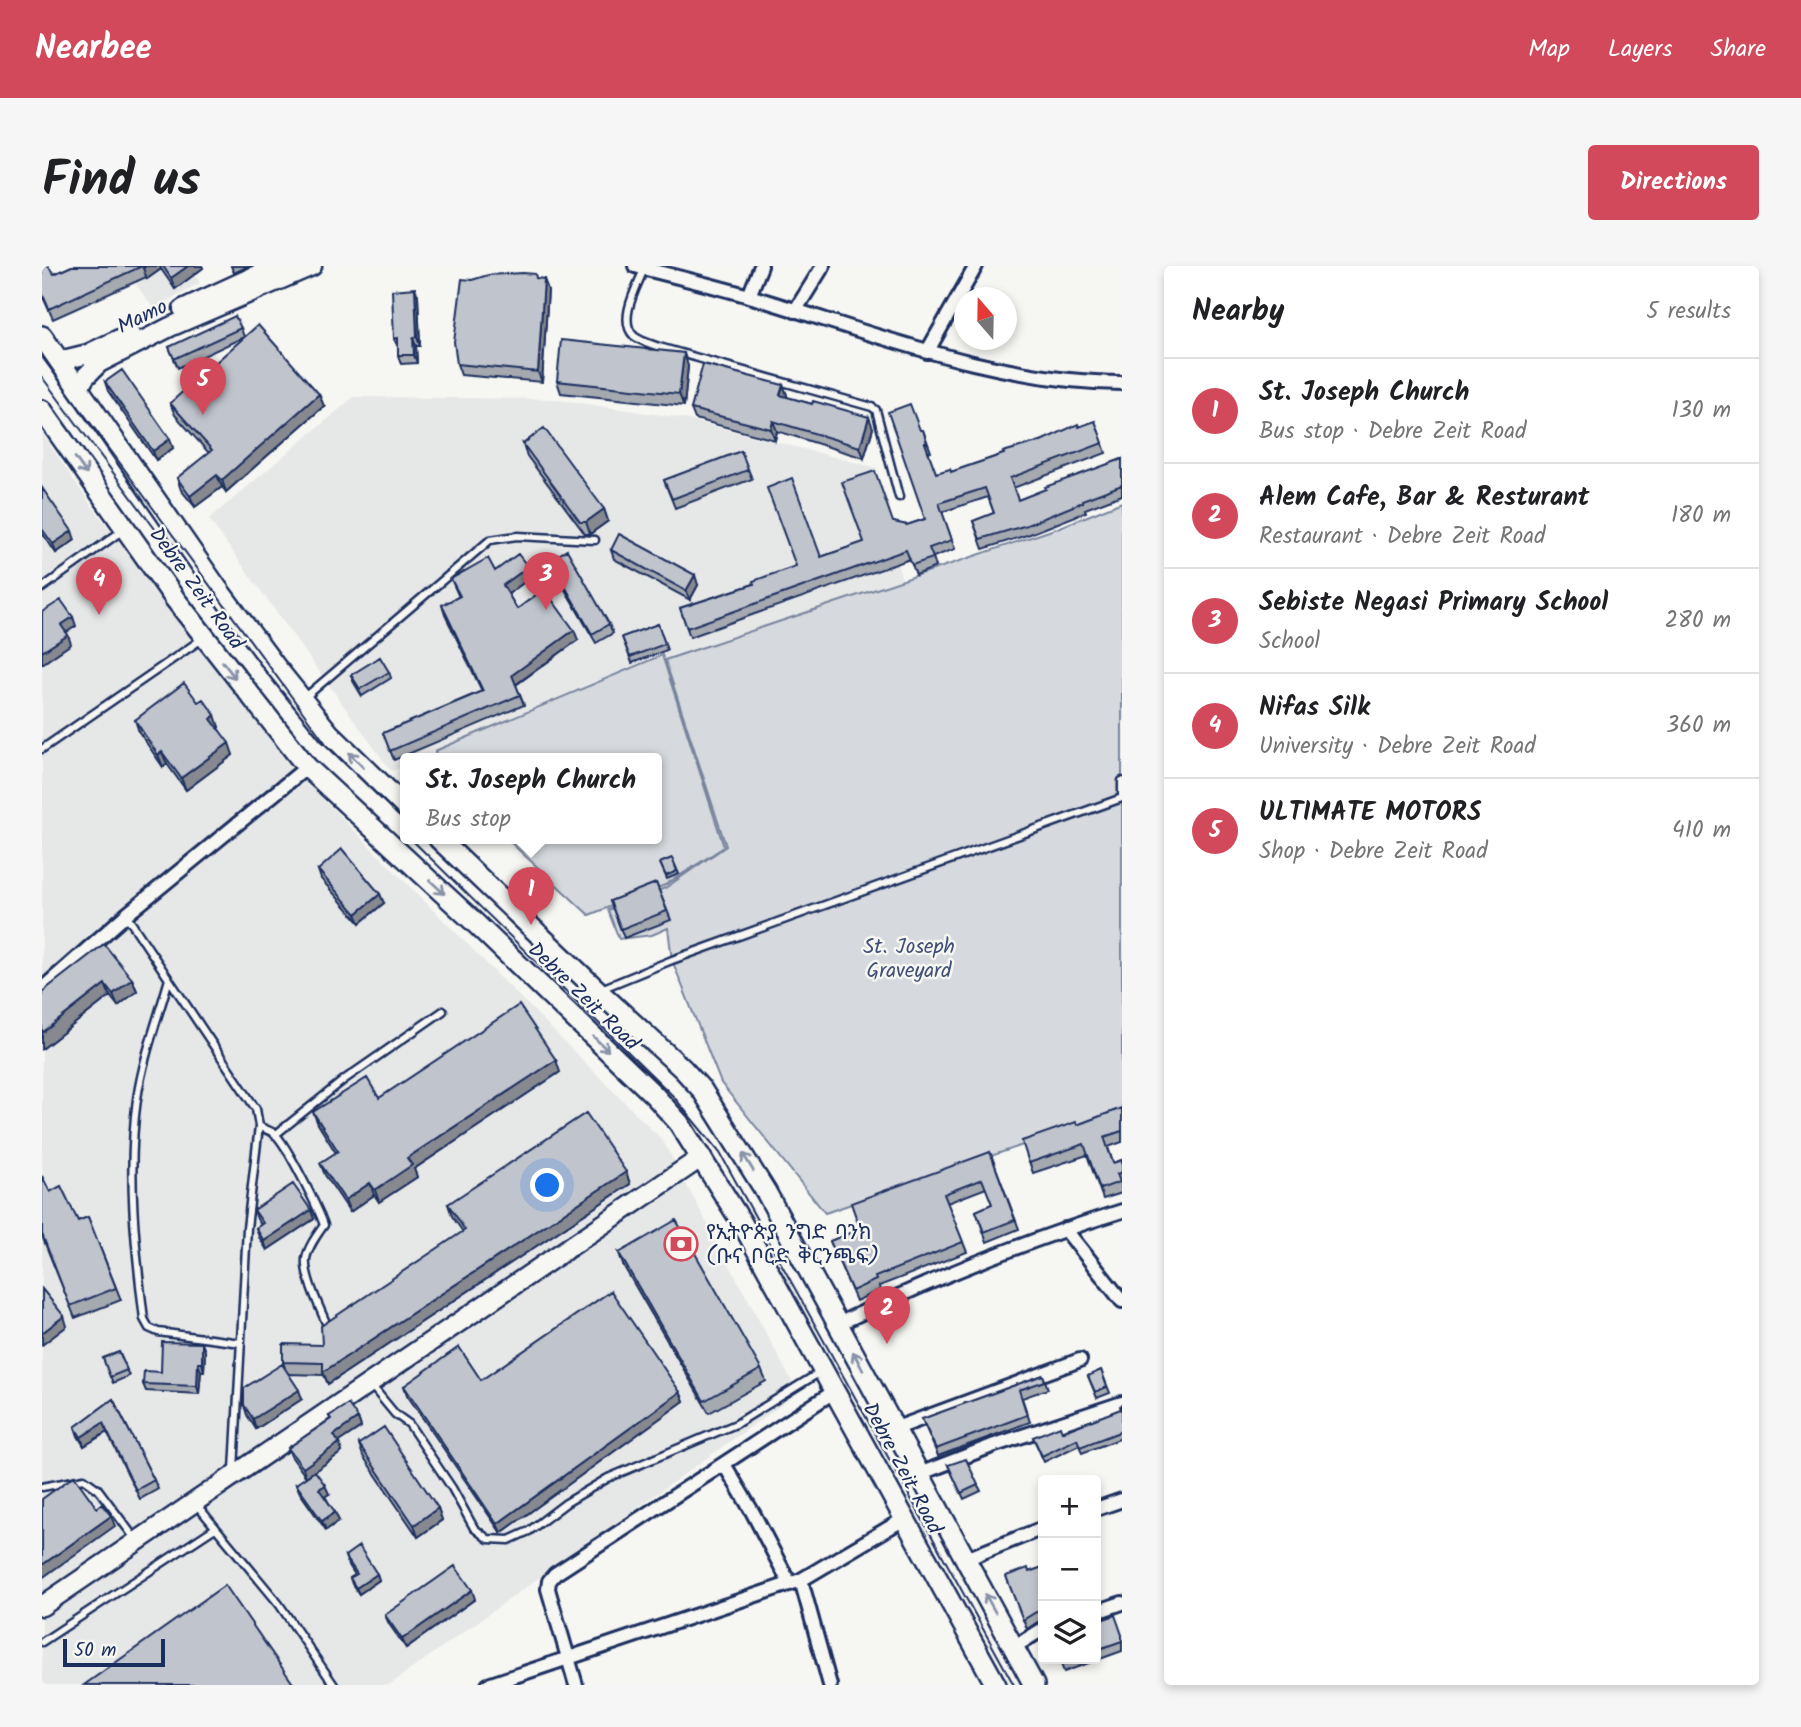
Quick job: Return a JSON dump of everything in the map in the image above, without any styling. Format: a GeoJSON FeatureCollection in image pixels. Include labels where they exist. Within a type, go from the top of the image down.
{"type":"FeatureCollection","features":[{"type":"Feature","properties":{"kind":"main road"},"geometry":{"type":"LineString","coordinates":[[59,360],[88,354],[254,283],[275,266]]}},
{"type":"Feature","properties":{"kind":"main road","name":"Mamo"},"geometry":{"type":"LineString","coordinates":[[79,388],[85,377],[99,363],[254,283],[312,266]]}},
{"type":"Feature","properties":{"kind":"main road","name":"Debre Zeit Road"},"geometry":{"type":"LineString","coordinates":[[42,336],[217,587],[301,700],[329,733],[400,802]]}},
{"type":"Feature","properties":{"kind":"main road","name":"Debre Zeit Road"},"geometry":{"type":"LineString","coordinates":[[42,410],[204,638],[307,767],[481,928],[654,1095],[679,1123],[742,1223],[993,1684]]}},
{"type":"Feature","properties":{"kind":"main road","name":"Debre Zeit Road"},"geometry":{"type":"LineString","coordinates":[[444,844],[702,1090],[766,1192],[1034,1685]]}},
{"type":"Feature","properties":{"kind":"main road"},"geometry":{"type":"LineString","coordinates":[[42,1605],[702,1157]]}},
{"type":"Feature","properties":{"kind":"street"},"geometry":{"type":"LineString","coordinates":[[749,296],[761,266]]}},
{"type":"Feature","properties":{"kind":"street"},"geometry":{"type":"LineString","coordinates":[[795,311],[823,266]]}},
{"type":"Feature","properties":{"kind":"street"},"geometry":{"type":"LineString","coordinates":[[927,352],[975,266]]}},
{"type":"Feature","properties":{"kind":"street"},"geometry":{"type":"LineString","coordinates":[[640,267],[749,296],[927,352],[1030,374],[1122,383]]}},
{"type":"Feature","properties":{"kind":"street"},"geometry":{"type":"LineString","coordinates":[[42,989],[126,915],[307,767]]}},
{"type":"Feature","properties":{"kind":"street"},"geometry":{"type":"LineString","coordinates":[[838,1324],[1065,1229],[1122,1211]]}},
{"type":"Feature","properties":{"kind":"street"},"geometry":{"type":"LineString","coordinates":[[1065,1229],[1122,1301]]}},
{"type":"Feature","properties":{"kind":"street"},"geometry":{"type":"LineString","coordinates":[[894,1429],[1080,1360]]}},
{"type":"Feature","properties":{"kind":"street"},"geometry":{"type":"LineString","coordinates":[[576,1685],[548,1588],[549,1581],[555,1574],[835,1391]]}},
{"type":"Feature","properties":{"kind":"street"},"geometry":{"type":"LineString","coordinates":[[919,1474],[992,1446],[1122,1403]]}},
{"type":"Feature","properties":{"kind":"street"},"geometry":{"type":"LineString","coordinates":[[724,1464],[795,1582],[830,1685]]}},
{"type":"Feature","properties":{"kind":"street"},"geometry":{"type":"LineString","coordinates":[[1101,1507],[1122,1500]]}},
{"type":"Feature","properties":{"kind":"street"},"geometry":{"type":"LineString","coordinates":[[488,1685],[795,1582],[904,1519]]}},
{"type":"Feature","properties":{"kind":"street"},"geometry":{"type":"LineString","coordinates":[[966,1559],[1038,1530]]}},
{"type":"Feature","properties":{"kind":"street"},"geometry":{"type":"LineString","coordinates":[[1101,1610],[1122,1602]]}},
{"type":"Feature","properties":{"kind":"street"},"geometry":{"type":"LineString","coordinates":[[1014,1647],[1038,1632]]}},
{"type":"Feature","properties":{"kind":"lane"},"geometry":{"type":"LineString","coordinates":[[640,267],[628,317],[628,329],[635,338],[872,407],[876,410],[899,497]]}},
{"type":"Feature","properties":{"kind":"lane"},"geometry":{"type":"LineString","coordinates":[[42,588],[125,529]]}},
{"type":"Feature","properties":{"kind":"lane"},"geometry":{"type":"LineString","coordinates":[[301,700],[490,540],[517,536],[596,540]]}},
{"type":"Feature","properties":{"kind":"lane"},"geometry":{"type":"LineString","coordinates":[[42,749],[204,638]]}},
{"type":"Feature","properties":{"kind":"lane"},"geometry":{"type":"LineString","coordinates":[[597,990],[672,960],[1122,797],[1122,781]]}},
{"type":"Feature","properties":{"kind":"lane"},"geometry":{"type":"LineString","coordinates":[[126,915],[256,1109],[259,1126],[247,1228],[234,1475]]}},
{"type":"Feature","properties":{"kind":"lane"},"geometry":{"type":"LineString","coordinates":[[169,979],[137,1099],[132,1153],[134,1238],[144,1319],[149,1328],[158,1332],[241,1343]]}},
{"type":"Feature","properties":{"kind":"lane"},"geometry":{"type":"LineString","coordinates":[[275,1135],[345,1079],[443,1011]]}},
{"type":"Feature","properties":{"kind":"lane"},"geometry":{"type":"LineString","coordinates":[[259,1126],[275,1135],[318,1207],[324,1225],[305,1261],[326,1323]]}},
{"type":"Feature","properties":{"kind":"lane"},"geometry":{"type":"LineString","coordinates":[[370,1384],[395,1413],[409,1424],[452,1488],[474,1528],[488,1539],[509,1540],[529,1531],[566,1503],[608,1478],[736,1424],[824,1370]]}},
{"type":"Feature","properties":{"kind":"lane"},"geometry":{"type":"LineString","coordinates":[[42,1487],[84,1479],[98,1489],[137,1542]]}},
{"type":"Feature","properties":{"kind":"lane"},"geometry":{"type":"LineString","coordinates":[[194,1503],[279,1604],[334,1685]]}},
{"type":"Feature","properties":{"kind":"lane"},"geometry":{"type":"LineString","coordinates":[[42,1642],[215,1528]]}},
{"type":"Feature","properties":{"kind":"shaded area"},"geometry":{"type":"Polygon","coordinates":[[[123,266],[188,266],[200,283],[153,308],[123,266]]]}},
{"type":"Feature","properties":{"kind":"shaded area"},"geometry":{"type":"Polygon","coordinates":[[[354,397],[552,399],[681,418],[877,468],[873,490],[902,579],[440,753],[400,753],[400,768],[391,771],[209,519],[354,397]]]}},
{"type":"Feature","properties":{"kind":"shaded area"},"geometry":{"type":"Polygon","coordinates":[[[42,434],[91,505],[294,770],[663,1141],[798,1393],[389,1685],[42,1685],[42,434]]]}},
{"type":"Feature","properties":{"kind":"green space","name":"St. Joseph Graveyard"},"geometry":{"type":"Polygon","coordinates":[[[1122,502],[1122,1111],[825,1213],[721,1083],[672,960],[668,928],[652,935],[619,939],[608,910],[665,888],[726,846],[665,660],[1058,528],[1122,502]]]}},
{"type":"Feature","properties":{"kind":"green space"},"geometry":{"type":"Polygon","coordinates":[[[662,655],[724,847],[665,885],[589,915],[512,844],[662,844],[662,753],[435,751],[662,655]]]}},
{"type":"Feature","properties":{"kind":"building"},"geometry":{"type":"Polygon","coordinates":[[[42,266],[48,266],[54,274],[72,266],[142,266],[49,309],[42,293],[42,266]]]}},
{"type":"Feature","properties":{"kind":"building"},"geometry":{"type":"Polygon","coordinates":[[[163,266],[188,266],[171,278],[163,266]]]}},
{"type":"Feature","properties":{"kind":"building"},"geometry":{"type":"Polygon","coordinates":[[[535,274],[536,278],[544,279],[538,372],[457,364],[454,342],[462,279],[535,274]]]}},
{"type":"Feature","properties":{"kind":"building"},"geometry":{"type":"Polygon","coordinates":[[[415,288],[417,337],[413,338],[414,355],[398,355],[398,338],[394,339],[392,290],[415,288]]]}},
{"type":"Feature","properties":{"kind":"building"},"geometry":{"type":"Polygon","coordinates":[[[235,316],[241,328],[174,359],[169,347],[235,316]]]}},
{"type":"Feature","properties":{"kind":"building"},"geometry":{"type":"Polygon","coordinates":[[[258,325],[319,394],[222,480],[217,475],[190,496],[177,478],[212,450],[170,403],[258,325]]]}},
{"type":"Feature","properties":{"kind":"building"},"geometry":{"type":"Polygon","coordinates":[[[561,340],[684,353],[679,394],[557,381],[561,340]]]}},
{"type":"Feature","properties":{"kind":"building"},"geometry":{"type":"Polygon","coordinates":[[[703,364],[783,385],[780,395],[869,417],[860,447],[773,421],[771,429],[691,409],[703,364]]]}},
{"type":"Feature","properties":{"kind":"building"},"geometry":{"type":"Polygon","coordinates":[[[122,370],[170,439],[153,451],[105,382],[122,370]]]}},
{"type":"Feature","properties":{"kind":"building"},"geometry":{"type":"Polygon","coordinates":[[[910,404],[920,430],[923,430],[936,473],[950,469],[951,472],[1041,441],[1078,424],[1079,427],[1095,421],[1103,443],[1010,478],[1018,500],[1046,489],[1045,487],[1122,459],[1122,485],[1027,525],[980,539],[973,521],[994,513],[985,488],[939,503],[952,540],[929,548],[933,558],[912,565],[906,550],[687,628],[680,608],[754,584],[753,581],[796,566],[767,488],[792,478],[821,557],[864,542],[842,482],[875,471],[893,522],[907,525],[925,519],[888,412],[910,404]]]}},
{"type":"Feature","properties":{"kind":"building"},"geometry":{"type":"Polygon","coordinates":[[[544,428],[604,509],[586,522],[580,522],[523,444],[544,428]]]}},
{"type":"Feature","properties":{"kind":"building"},"geometry":{"type":"Polygon","coordinates":[[[741,451],[748,470],[672,499],[664,480],[741,451]]]}},
{"type":"Feature","properties":{"kind":"building"},"geometry":{"type":"Polygon","coordinates":[[[42,488],[72,531],[53,544],[42,529],[42,488]]]}},
{"type":"Feature","properties":{"kind":"building"},"geometry":{"type":"Polygon","coordinates":[[[619,534],[695,575],[686,591],[611,550],[619,534]]]}},
{"type":"Feature","properties":{"kind":"building"},"geometry":{"type":"Polygon","coordinates":[[[567,550],[609,624],[592,634],[550,560],[567,550]]]}},
{"type":"Feature","properties":{"kind":"building"},"geometry":{"type":"Polygon","coordinates":[[[518,554],[528,567],[503,585],[517,609],[544,589],[574,630],[512,675],[520,695],[390,751],[383,733],[483,691],[442,605],[460,596],[451,579],[488,558],[495,571],[518,554]]]}},
{"type":"Feature","properties":{"kind":"building"},"geometry":{"type":"Polygon","coordinates":[[[61,600],[73,617],[61,625],[68,635],[42,652],[42,612],[61,600]]]}},
{"type":"Feature","properties":{"kind":"building"},"geometry":{"type":"Polygon","coordinates":[[[658,624],[665,644],[630,657],[622,637],[658,624]]]}},
{"type":"Feature","properties":{"kind":"building"},"geometry":{"type":"Polygon","coordinates":[[[380,657],[389,672],[360,689],[351,675],[380,657]]]}},
{"type":"Feature","properties":{"kind":"building"},"geometry":{"type":"Polygon","coordinates":[[[184,683],[198,702],[203,699],[215,715],[211,719],[229,743],[181,778],[162,752],[158,755],[135,720],[184,683]]]}},
{"type":"Feature","properties":{"kind":"building"},"geometry":{"type":"Polygon","coordinates":[[[342,849],[380,894],[356,914],[318,870],[342,849]]]}},
{"type":"Feature","properties":{"kind":"building"},"geometry":{"type":"Polygon","coordinates":[[[672,858],[677,871],[666,876],[660,863],[672,858]]]}},
{"type":"Feature","properties":{"kind":"building"},"geometry":{"type":"Polygon","coordinates":[[[656,883],[667,911],[621,929],[610,901],[656,883]]]}},
{"type":"Feature","properties":{"kind":"building"},"geometry":{"type":"Polygon","coordinates":[[[104,944],[132,979],[113,994],[105,984],[42,1033],[42,992],[104,944]]]}},
{"type":"Feature","properties":{"kind":"building"},"geometry":{"type":"Polygon","coordinates":[[[519,1005],[556,1060],[407,1158],[412,1165],[375,1190],[370,1183],[345,1200],[320,1163],[338,1151],[313,1112],[367,1078],[379,1098],[519,1005]]]}},
{"type":"Feature","properties":{"kind":"building"},"geometry":{"type":"Polygon","coordinates":[[[1122,1108],[1122,1131],[1104,1137],[1113,1163],[1122,1160],[1122,1172],[1117,1174],[1120,1182],[1100,1189],[1084,1144],[1029,1163],[1022,1141],[1122,1108]]]}},
{"type":"Feature","properties":{"kind":"building"},"geometry":{"type":"Polygon","coordinates":[[[586,1113],[626,1172],[323,1372],[323,1363],[283,1362],[283,1344],[322,1345],[321,1326],[465,1230],[448,1204],[586,1113]]]}},
{"type":"Feature","properties":{"kind":"building"},"geometry":{"type":"Polygon","coordinates":[[[990,1152],[1015,1220],[984,1232],[976,1211],[992,1204],[982,1179],[944,1194],[963,1242],[875,1277],[876,1280],[852,1291],[830,1241],[860,1229],[851,1203],[990,1152]]]}},
{"type":"Feature","properties":{"kind":"building"},"geometry":{"type":"Polygon","coordinates":[[[42,1176],[50,1192],[61,1186],[78,1221],[88,1217],[116,1288],[70,1306],[42,1234],[42,1176]]]}},
{"type":"Feature","properties":{"kind":"building"},"geometry":{"type":"Polygon","coordinates":[[[293,1184],[311,1210],[264,1241],[256,1228],[263,1223],[254,1210],[293,1184]]]}},
{"type":"Feature","properties":{"kind":"building"},"geometry":{"type":"Polygon","coordinates":[[[676,1220],[761,1369],[704,1401],[619,1253],[676,1220]]]}},
{"type":"Feature","properties":{"kind":"building"},"geometry":{"type":"Polygon","coordinates":[[[42,1289],[64,1316],[42,1333],[42,1289]]]}},
{"type":"Feature","properties":{"kind":"building"},"geometry":{"type":"Polygon","coordinates":[[[611,1291],[680,1392],[497,1524],[404,1386],[459,1347],[481,1380],[611,1291]]]}},
{"type":"Feature","properties":{"kind":"building"},"geometry":{"type":"Polygon","coordinates":[[[162,1342],[202,1343],[202,1363],[198,1363],[197,1386],[143,1384],[144,1371],[161,1372],[162,1342]]]}},
{"type":"Feature","properties":{"kind":"building"},"geometry":{"type":"Polygon","coordinates":[[[119,1352],[127,1370],[110,1377],[103,1358],[119,1352]]]}},
{"type":"Feature","properties":{"kind":"building"},"geometry":{"type":"Polygon","coordinates":[[[282,1364],[299,1390],[253,1419],[244,1405],[244,1388],[282,1364]]]}},
{"type":"Feature","properties":{"kind":"building"},"geometry":{"type":"Polygon","coordinates":[[[1101,1370],[1107,1387],[1095,1392],[1088,1376],[1101,1370]]]}},
{"type":"Feature","properties":{"kind":"building"},"geometry":{"type":"Polygon","coordinates":[[[1043,1375],[1045,1381],[1019,1390],[1027,1415],[936,1449],[922,1419],[1043,1375]]]}},
{"type":"Feature","properties":{"kind":"building"},"geometry":{"type":"Polygon","coordinates":[[[113,1399],[154,1480],[136,1490],[103,1423],[81,1437],[75,1427],[113,1399]]]}},
{"type":"Feature","properties":{"kind":"building"},"geometry":{"type":"Polygon","coordinates":[[[348,1404],[358,1418],[334,1435],[339,1443],[303,1468],[288,1448],[348,1404]]]}},
{"type":"Feature","properties":{"kind":"building"},"geometry":{"type":"Polygon","coordinates":[[[1122,1405],[1122,1431],[1080,1447],[1077,1439],[1042,1456],[1033,1437],[1060,1426],[1062,1432],[1121,1409],[1122,1405]]]}},
{"type":"Feature","properties":{"kind":"building"},"geometry":{"type":"Polygon","coordinates":[[[384,1427],[438,1508],[414,1525],[359,1444],[384,1427]]]}},
{"type":"Feature","properties":{"kind":"building"},"geometry":{"type":"Polygon","coordinates":[[[966,1459],[978,1485],[961,1493],[948,1465],[966,1459]]]}},
{"type":"Feature","properties":{"kind":"building"},"geometry":{"type":"Polygon","coordinates":[[[315,1471],[325,1485],[319,1489],[335,1512],[322,1521],[296,1484],[315,1471]]]}},
{"type":"Feature","properties":{"kind":"building"},"geometry":{"type":"Polygon","coordinates":[[[74,1476],[97,1508],[102,1504],[111,1516],[42,1565],[42,1499],[74,1476]]]}},
{"type":"Feature","properties":{"kind":"building"},"geometry":{"type":"Polygon","coordinates":[[[359,1546],[377,1574],[356,1588],[350,1578],[357,1574],[345,1556],[359,1546]]]}},
{"type":"Feature","properties":{"kind":"building"},"geometry":{"type":"Polygon","coordinates":[[[455,1566],[472,1590],[402,1639],[385,1615],[455,1566]]]}},
{"type":"Feature","properties":{"kind":"building"},"geometry":{"type":"Polygon","coordinates":[[[1028,1568],[1029,1572],[1038,1569],[1038,1612],[1023,1620],[1006,1576],[1028,1568]]]}},
{"type":"Feature","properties":{"kind":"building"},"geometry":{"type":"Polygon","coordinates":[[[225,1585],[294,1685],[84,1685],[225,1585]]]}},
{"type":"Feature","properties":{"kind":"building"},"geometry":{"type":"Polygon","coordinates":[[[1115,1615],[1122,1641],[1101,1648],[1101,1620],[1115,1615]]]}},
{"type":"Feature","properties":{"kind":"tram line"},"geometry":{"type":"LineString","coordinates":[[42,357],[327,745],[400,817]]}},
{"type":"Feature","properties":{"kind":"tram line"},"geometry":{"type":"LineString","coordinates":[[42,377],[161,537]]}},
{"type":"Feature","properties":{"kind":"tram line"},"geometry":{"type":"LineString","coordinates":[[416,844],[673,1096],[720,1153],[1014,1685]]}},
{"type":"Feature","properties":{"kind":"place","name":"ULTIMATE MOTORS"},"geometry":{"type":"Point","coordinates":[203,415]}},
{"type":"Feature","properties":{"kind":"place","name":"Sebiste Negasi Primary School"},"geometry":{"type":"Point","coordinates":[546,610]}},
{"type":"Feature","properties":{"kind":"place","name":"Nifas Silk"},"geometry":{"type":"Point","coordinates":[99,615]}},
{"type":"Feature","properties":{"kind":"place","name":"St. Joseph Church"},"geometry":{"type":"Point","coordinates":[531,925]}},
{"type":"Feature","properties":{"kind":"place","name":"የኢትዮጵያ ንግድ ባንክ (ቡና ቦርድ ቅርንጫፍ)"},"geometry":{"type":"Point","coordinates":[681,1244]}},
{"type":"Feature","properties":{"kind":"place","name":"Alem Cafe, Bar & Resturant"},"geometry":{"type":"Point","coordinates":[887,1344]}}]}
